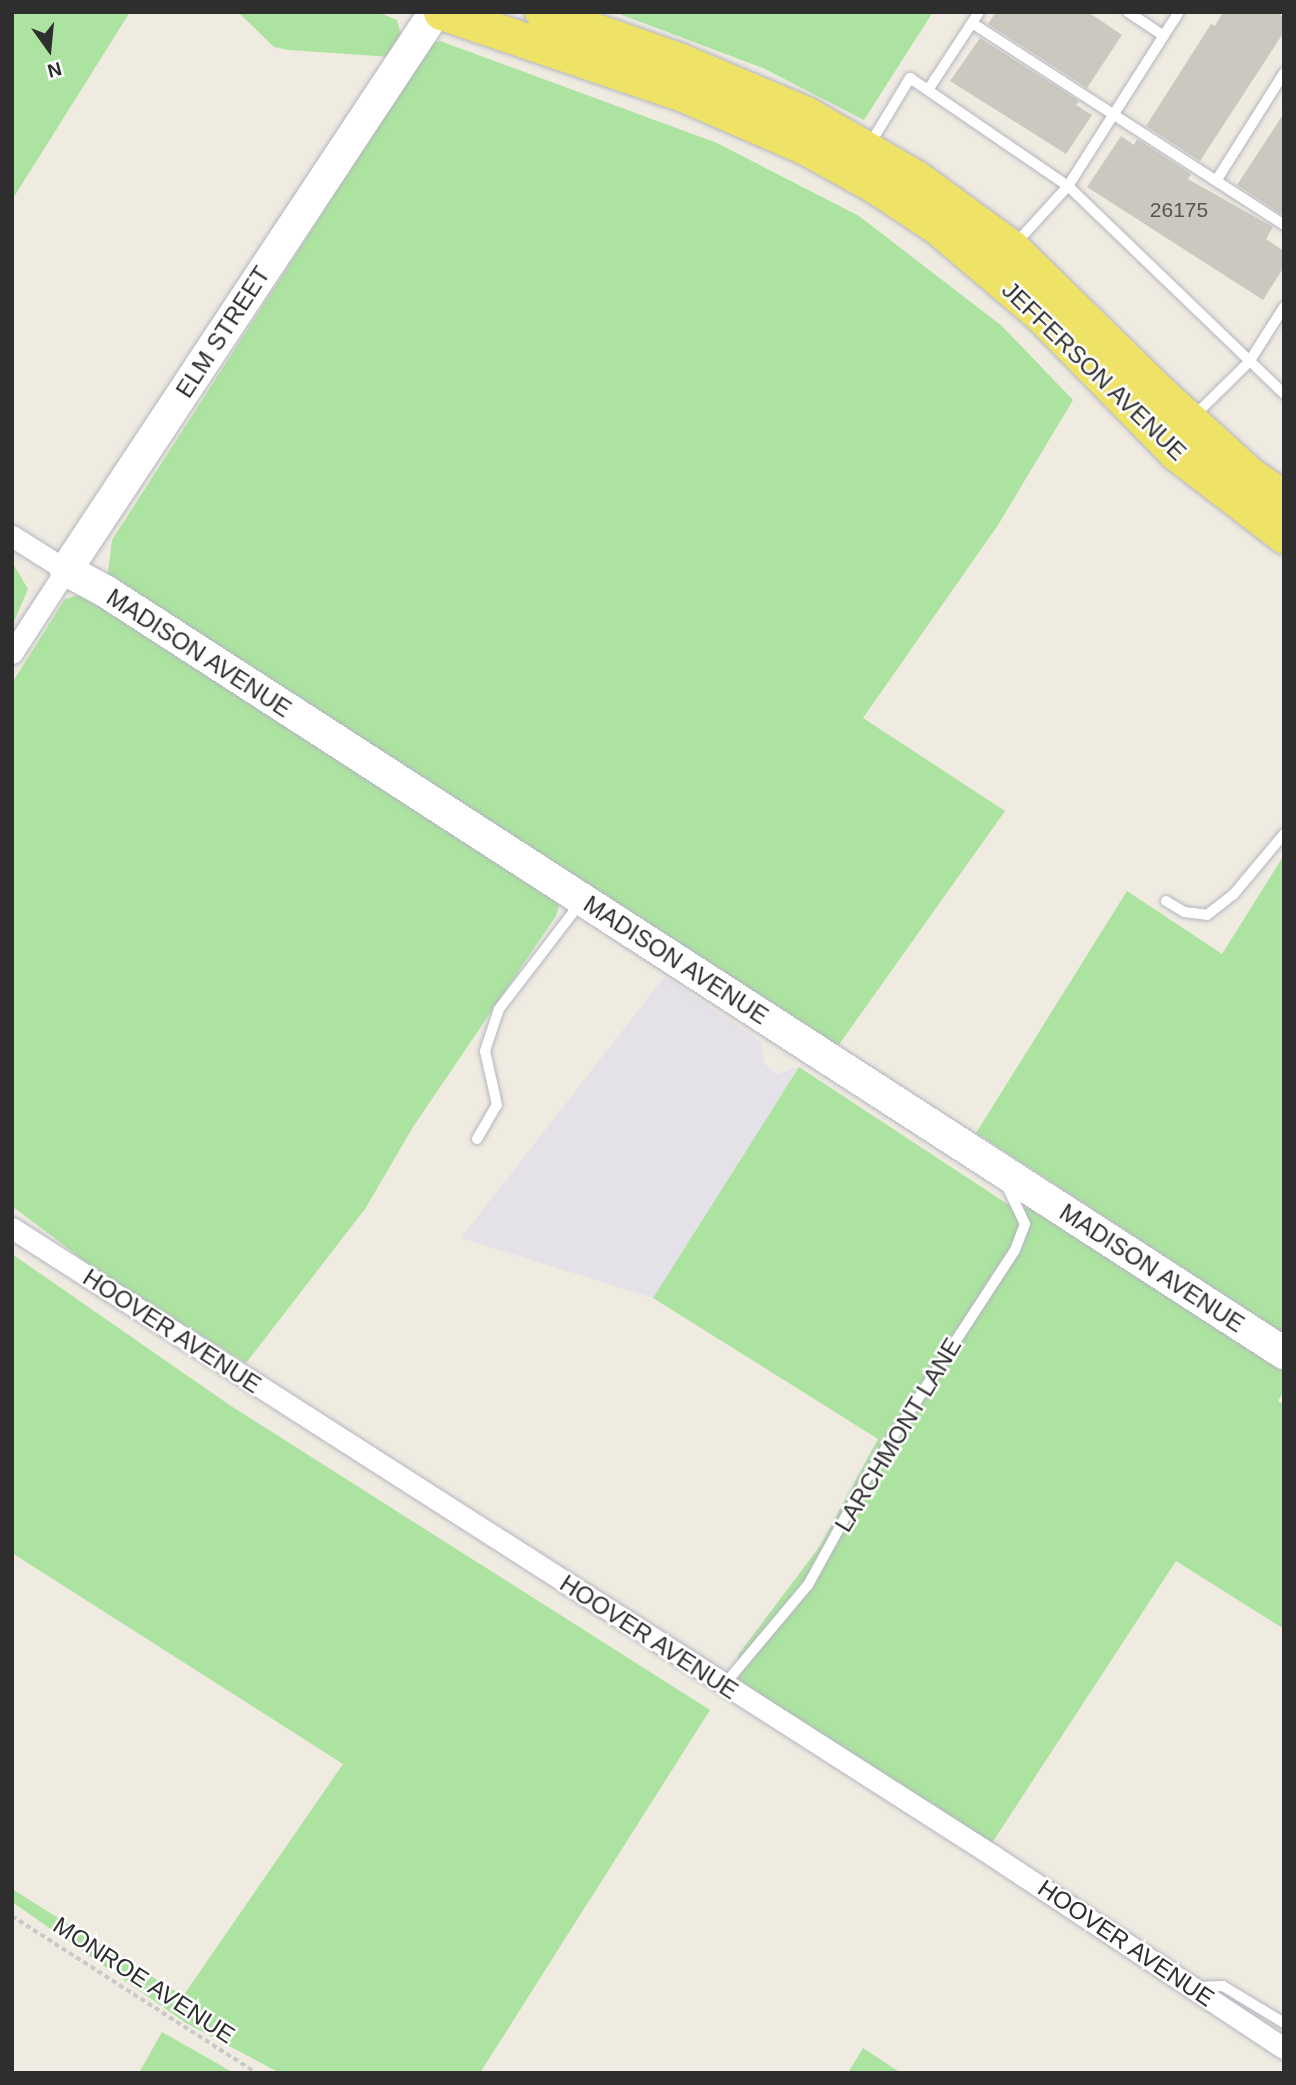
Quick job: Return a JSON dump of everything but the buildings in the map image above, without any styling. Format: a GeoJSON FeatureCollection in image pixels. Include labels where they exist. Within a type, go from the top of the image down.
{"type":"FeatureCollection","features":[{"type":"Feature","properties":{"kind":"main road","name":"JEFFERSON AVENUE"},"geometry":{"type":"LineString","coordinates":[[441,12],[683,94],[805,147],[874,185],[935,225],[1040,314],[1176,453],[1284,536]]}},
{"type":"Feature","properties":{"kind":"main road","name":"JEFFERSON AVENUE"},"geometry":{"type":"LineString","coordinates":[[542,12],[704,71],[806,114],[868,148],[1012,248],[1189,420],[1250,475],[1284,498]]}},
{"type":"Feature","properties":{"kind":"main road"},"geometry":{"type":"LineString","coordinates":[[874,185],[922,202],[1000,253],[1012,248]]}},
{"type":"Feature","properties":{"kind":"street","name":"ELM STREET"},"geometry":{"type":"LineString","coordinates":[[12,653],[435,12]]}},
{"type":"Feature","properties":{"kind":"street"},"geometry":{"type":"LineString","coordinates":[[12,536],[66,570]]}},
{"type":"Feature","properties":{"kind":"street","name":"MADISON AVENUE"},"geometry":{"type":"LineString","coordinates":[[66,570],[106,592],[1284,1353]]}},
{"type":"Feature","properties":{"kind":"street","name":"HOOVER AVENUE"},"geometry":{"type":"LineString","coordinates":[[12,1228],[1284,2048]]}},
{"type":"Feature","properties":{"kind":"lane"},"geometry":{"type":"LineString","coordinates":[[928,90],[979,12]]}},
{"type":"Feature","properties":{"kind":"lane"},"geometry":{"type":"LineString","coordinates":[[1128,12],[1164,36]]}},
{"type":"Feature","properties":{"kind":"lane"},"geometry":{"type":"LineString","coordinates":[[1012,248],[1069,186],[1180,12]]}},
{"type":"Feature","properties":{"kind":"lane"},"geometry":{"type":"LineString","coordinates":[[972,23],[1284,225]]}},
{"type":"Feature","properties":{"kind":"lane"},"geometry":{"type":"LineString","coordinates":[[1216,181],[1284,73]]}},
{"type":"Feature","properties":{"kind":"lane"},"geometry":{"type":"LineString","coordinates":[[868,148],[910,78],[1069,186],[1114,226],[1284,394]]}},
{"type":"Feature","properties":{"kind":"lane"},"geometry":{"type":"LineString","coordinates":[[1189,420],[1249,362],[1284,307]]}},
{"type":"Feature","properties":{"kind":"lane"},"geometry":{"type":"LineString","coordinates":[[1166,901],[1184,912],[1207,915],[1233,895],[1284,834]]}},
{"type":"Feature","properties":{"kind":"lane"},"geometry":{"type":"LineString","coordinates":[[477,1139],[497,1105],[485,1051],[499,1009],[582,900]]}},
{"type":"Feature","properties":{"kind":"lane","name":"LARCHMONT LANE"},"geometry":{"type":"LineString","coordinates":[[724,1685],[808,1585],[869,1475],[1015,1250],[1025,1224],[1000,1170]]}},
{"type":"Feature","properties":{"kind":"lane"},"geometry":{"type":"LineString","coordinates":[[1193,1988],[1223,1986],[1284,2024]]}},
{"type":"Feature","properties":{"kind":"path","name":"MONROE AVENUE"},"geometry":{"type":"LineString","coordinates":[[12,1916],[257,2073]]}},
{"type":"Feature","properties":{"kind":"shaded area"},"geometry":{"type":"Polygon","coordinates":[[[665,976],[761,1042],[764,1063],[776,1074],[799,1067],[653,1298],[461,1238],[665,976]]]}},
{"type":"Feature","properties":{"kind":"green space"},"geometry":{"type":"Polygon","coordinates":[[[12,12],[130,12],[12,200],[12,12]]]}},
{"type":"Feature","properties":{"kind":"green space"},"geometry":{"type":"Polygon","coordinates":[[[238,12],[378,12],[397,20],[401,35],[391,57],[289,50],[274,47],[238,12]]]}},
{"type":"Feature","properties":{"kind":"green space"},"geometry":{"type":"Polygon","coordinates":[[[614,12],[933,12],[864,120],[765,69],[614,12]]]}},
{"type":"Feature","properties":{"kind":"green space"},"geometry":{"type":"Polygon","coordinates":[[[440,41],[717,143],[859,216],[1002,326],[1073,400],[998,525],[863,718],[1005,811],[838,1046],[113,584],[108,573],[112,540],[432,43],[440,41]]]}},
{"type":"Feature","properties":{"kind":"green space"},"geometry":{"type":"Polygon","coordinates":[[[12,562],[28,589],[12,626],[12,562]]]}},
{"type":"Feature","properties":{"kind":"green space"},"geometry":{"type":"Polygon","coordinates":[[[82,594],[560,902],[556,916],[413,1127],[365,1209],[246,1363],[107,1278],[12,1206],[12,683],[65,599],[82,594]]]}},
{"type":"Feature","properties":{"kind":"green space"},"geometry":{"type":"Polygon","coordinates":[[[1284,855],[1284,1334],[976,1133],[1127,891],[1222,954],[1284,855]]]}},
{"type":"Feature","properties":{"kind":"green space"},"geometry":{"type":"Polygon","coordinates":[[[799,1067],[1015,1209],[1031,1207],[1284,1364],[1284,1391],[1278,1401],[1284,1405],[1284,1629],[1176,1561],[992,1843],[747,1690],[739,1679],[738,1655],[820,1546],[878,1439],[653,1298],[799,1067]]]}},
{"type":"Feature","properties":{"kind":"green space"},"geometry":{"type":"Polygon","coordinates":[[[12,1254],[231,1406],[710,1710],[480,2073],[280,2073],[186,2023],[12,1902],[12,1889],[183,1996],[343,1764],[12,1553],[12,1254]]]}},
{"type":"Feature","properties":{"kind":"green space"},"geometry":{"type":"Polygon","coordinates":[[[162,2032],[234,2073],[139,2073],[162,2032]]]}},
{"type":"Feature","properties":{"kind":"green space"},"geometry":{"type":"Polygon","coordinates":[[[863,2048],[901,2073],[848,2073],[863,2048]]]}}]}
